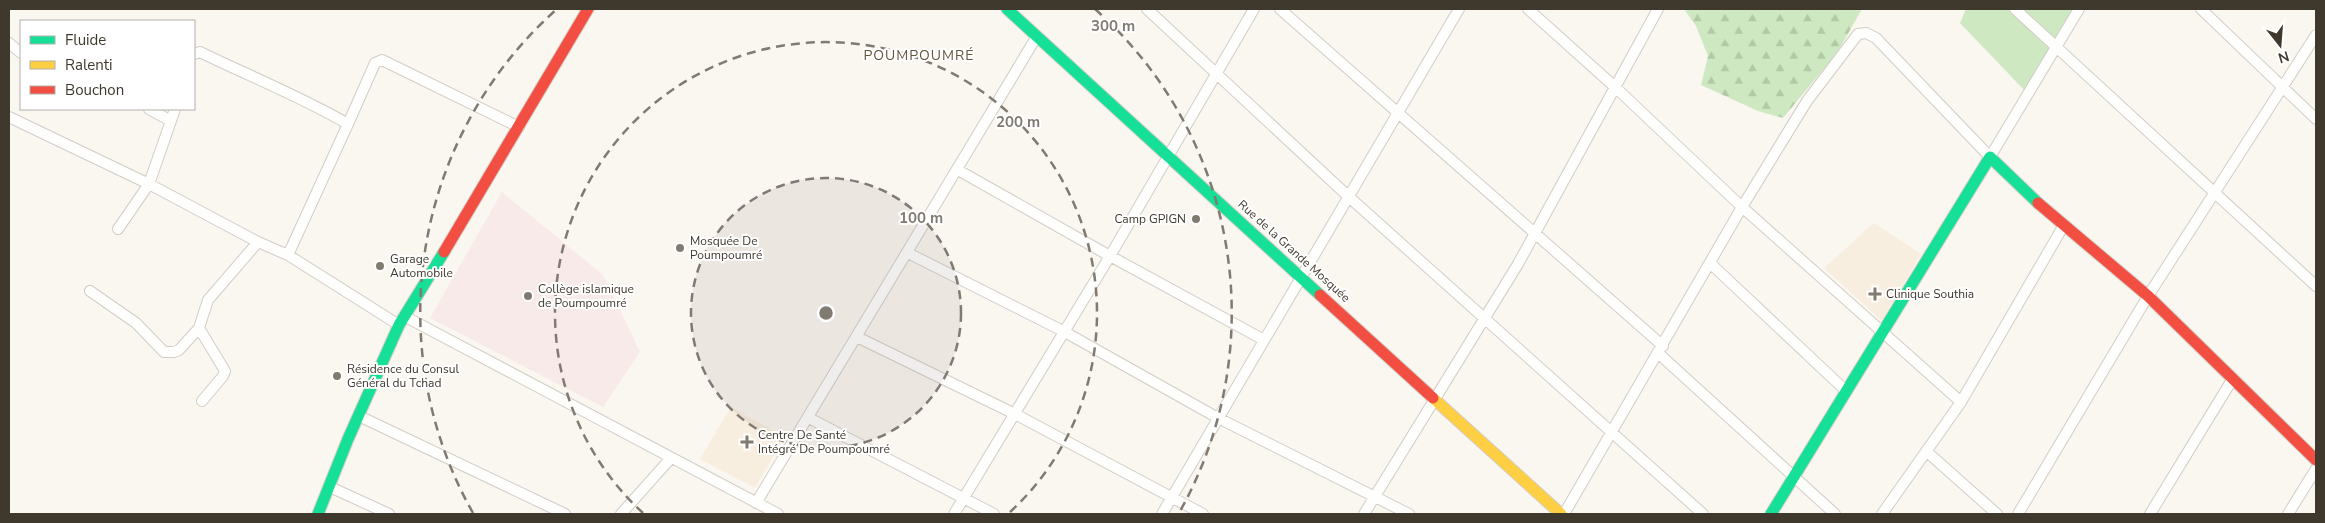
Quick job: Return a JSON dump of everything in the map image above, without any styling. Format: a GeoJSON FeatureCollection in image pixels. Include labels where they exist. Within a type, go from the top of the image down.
{"type":"FeatureCollection","features":[{"type":"Feature","properties":{"kind":"street"},"geometry":{"type":"LineString","coordinates":[[318,514],[348,439],[360,416],[401,320],[588,9]]}},
{"type":"Feature","properties":{"kind":"street","name":"Rue de la Grande Mosquée"},"geometry":{"type":"LineString","coordinates":[[1007,9],[1562,514]]}},
{"type":"Feature","properties":{"kind":"street"},"geometry":{"type":"LineString","coordinates":[[1146,9],[1217,73],[1348,197],[1703,514]]}},
{"type":"Feature","properties":{"kind":"street"},"geometry":{"type":"LineString","coordinates":[[954,514],[1110,256],[1254,9]]}},
{"type":"Feature","properties":{"kind":"street"},"geometry":{"type":"LineString","coordinates":[[1280,9],[1661,350],[1794,478],[1835,514]]}},
{"type":"Feature","properties":{"kind":"street"},"geometry":{"type":"LineString","coordinates":[[1162,514],[1460,9]]}},
{"type":"Feature","properties":{"kind":"street"},"geometry":{"type":"LineString","coordinates":[[1528,9],[1615,87],[1742,207],[1882,334],[1961,402]]}},
{"type":"Feature","properties":{"kind":"street"},"geometry":{"type":"LineString","coordinates":[[1364,514],[1534,235],[1658,9]]}},
{"type":"Feature","properties":{"kind":"street"},"geometry":{"type":"LineString","coordinates":[[2015,9],[2215,191],[2316,286]]}},
{"type":"Feature","properties":{"kind":"street"},"geometry":{"type":"LineString","coordinates":[[1771,514],[1845,390],[1882,334],[1990,157],[2078,9]]}},
{"type":"Feature","properties":{"kind":"street"},"geometry":{"type":"LineString","coordinates":[[2201,9],[2316,119]]}},
{"type":"Feature","properties":{"kind":"street"},"geometry":{"type":"LineString","coordinates":[[1562,514],[1613,433],[1742,207],[1806,102],[1858,34],[1866,33],[1876,38],[2026,194],[2148,296],[2316,460]]}},
{"type":"Feature","properties":{"kind":"street"},"geometry":{"type":"LineString","coordinates":[[2018,514],[2148,296],[2316,35]]}},
{"type":"Feature","properties":{"kind":"street"},"geometry":{"type":"LineString","coordinates":[[756,503],[809,418],[1037,36]]}},
{"type":"Feature","properties":{"kind":"street"},"geometry":{"type":"LineString","coordinates":[[9,43],[20,52]]}},
{"type":"Feature","properties":{"kind":"street"},"geometry":{"type":"LineString","coordinates":[[195,54],[200,52],[263,82],[284,89],[348,124]]}},
{"type":"Feature","properties":{"kind":"street"},"geometry":{"type":"LineString","coordinates":[[288,255],[375,62],[382,60],[519,126]]}},
{"type":"Feature","properties":{"kind":"street"},"geometry":{"type":"LineString","coordinates":[[151,110],[171,121]]}},
{"type":"Feature","properties":{"kind":"street"},"geometry":{"type":"LineString","coordinates":[[118,229],[149,184],[175,110]]}},
{"type":"Feature","properties":{"kind":"street"},"geometry":{"type":"LineString","coordinates":[[9,117],[149,184],[258,242],[288,255],[401,320],[778,514]]}},
{"type":"Feature","properties":{"kind":"street"},"geometry":{"type":"LineString","coordinates":[[958,170],[1264,340]]}},
{"type":"Feature","properties":{"kind":"street"},"geometry":{"type":"LineString","coordinates":[[1882,514],[1961,402],[2064,226]]}},
{"type":"Feature","properties":{"kind":"street"},"geometry":{"type":"LineString","coordinates":[[90,292],[136,323],[164,352],[174,352],[179,350],[198,328],[208,300],[258,242]]}},
{"type":"Feature","properties":{"kind":"street"},"geometry":{"type":"LineString","coordinates":[[908,253],[1063,332],[1218,418],[1408,514]]}},
{"type":"Feature","properties":{"kind":"street"},"geometry":{"type":"LineString","coordinates":[[1710,263],[1845,390]]}},
{"type":"Feature","properties":{"kind":"street"},"geometry":{"type":"LineString","coordinates":[[198,328],[225,370],[223,376],[202,401]]}},
{"type":"Feature","properties":{"kind":"street"},"geometry":{"type":"LineString","coordinates":[[857,337],[1015,414],[1171,499],[1203,514]]}},
{"type":"Feature","properties":{"kind":"street"},"geometry":{"type":"LineString","coordinates":[[2150,514],[2232,380]]}},
{"type":"Feature","properties":{"kind":"street"},"geometry":{"type":"LineString","coordinates":[[360,416],[566,514]]}},
{"type":"Feature","properties":{"kind":"street"},"geometry":{"type":"LineString","coordinates":[[809,418],[994,514]]}},
{"type":"Feature","properties":{"kind":"street"},"geometry":{"type":"LineString","coordinates":[[1926,451],[1997,514]]}},
{"type":"Feature","properties":{"kind":"street"},"geometry":{"type":"LineString","coordinates":[[621,514],[671,458]]}},
{"type":"Feature","properties":{"kind":"street"},"geometry":{"type":"LineString","coordinates":[[2288,514],[2316,469]]}},
{"type":"Feature","properties":{"kind":"street"},"geometry":{"type":"LineString","coordinates":[[330,487],[389,514]]}},
{"type":"Feature","properties":{"kind":"shaded area","name":"Collège islamique de Poumpoumré"},"geometry":{"type":"Polygon","coordinates":[[[502,192],[603,275],[640,352],[603,407],[430,318],[502,192]]]}},
{"type":"Feature","properties":{"kind":"shaded area","name":"Clinique Southia"},"geometry":{"type":"Polygon","coordinates":[[[1874,223],[1921,254],[1882,321],[1824,268],[1874,223]]]}},
{"type":"Feature","properties":{"kind":"shaded area"},"geometry":{"type":"Polygon","coordinates":[[[731,407],[785,437],[755,488],[700,459],[731,407]]]}},
{"type":"Feature","properties":{"kind":"green space"},"geometry":{"type":"Polygon","coordinates":[[[1684,9],[1862,9],[1837,53],[1783,118],[1758,111],[1701,85],[1708,56],[1696,26],[1684,9]]]}},
{"type":"Feature","properties":{"kind":"green space"},"geometry":{"type":"Polygon","coordinates":[[[1966,9],[2079,9],[2027,93],[1960,23],[1966,9]]]}},
{"type":"Feature","properties":{"kind":"traffic: fast"},"geometry":{"type":"LineString","coordinates":[[1007,9],[1320,295]]}},
{"type":"Feature","properties":{"kind":"traffic: fast"},"geometry":{"type":"LineString","coordinates":[[1771,514],[1990,157],[2038,203]]}},
{"type":"Feature","properties":{"kind":"traffic: fast"},"geometry":{"type":"LineString","coordinates":[[318,514],[348,439],[399,325],[444,252]]}},
{"type":"Feature","properties":{"kind":"traffic: slow"},"geometry":{"type":"LineString","coordinates":[[1433,398],[1561,514]]}},
{"type":"Feature","properties":{"kind":"traffic: jam"},"geometry":{"type":"LineString","coordinates":[[444,252],[588,9]]}},
{"type":"Feature","properties":{"kind":"traffic: jam"},"geometry":{"type":"LineString","coordinates":[[2038,203],[2148,296],[2316,460]]}},
{"type":"Feature","properties":{"kind":"traffic: jam"},"geometry":{"type":"LineString","coordinates":[[1320,295],[1433,398]]}},
{"type":"Feature","properties":{"kind":"place","name":"Camp GPIGN"},"geometry":{"type":"Point","coordinates":[1196,219]}},
{"type":"Feature","properties":{"kind":"place","name":"Mosquée De Poumpoumré"},"geometry":{"type":"Point","coordinates":[680,248]}},
{"type":"Feature","properties":{"kind":"place","name":"Garage Automobile"},"geometry":{"type":"Point","coordinates":[380,266]}},
{"type":"Feature","properties":{"kind":"place","name":"Clinique Southia"},"geometry":{"type":"Point","coordinates":[1875,294]}},
{"type":"Feature","properties":{"kind":"place","name":"Collège islamique de Poumpoumré"},"geometry":{"type":"Point","coordinates":[528,296]}},
{"type":"Feature","properties":{"kind":"place","name":"Résidence du Consul Général du Tchad"},"geometry":{"type":"Point","coordinates":[337,376]}},
{"type":"Feature","properties":{"kind":"place","name":"Centre De Santé Intégré De Poumpoumré"},"geometry":{"type":"Point","coordinates":[747,442]}},
{"type":"Feature","properties":{"kind":"district","name":"POUMPOUMRÉ"},"geometry":{"type":"Point","coordinates":[919,55]}}]}
